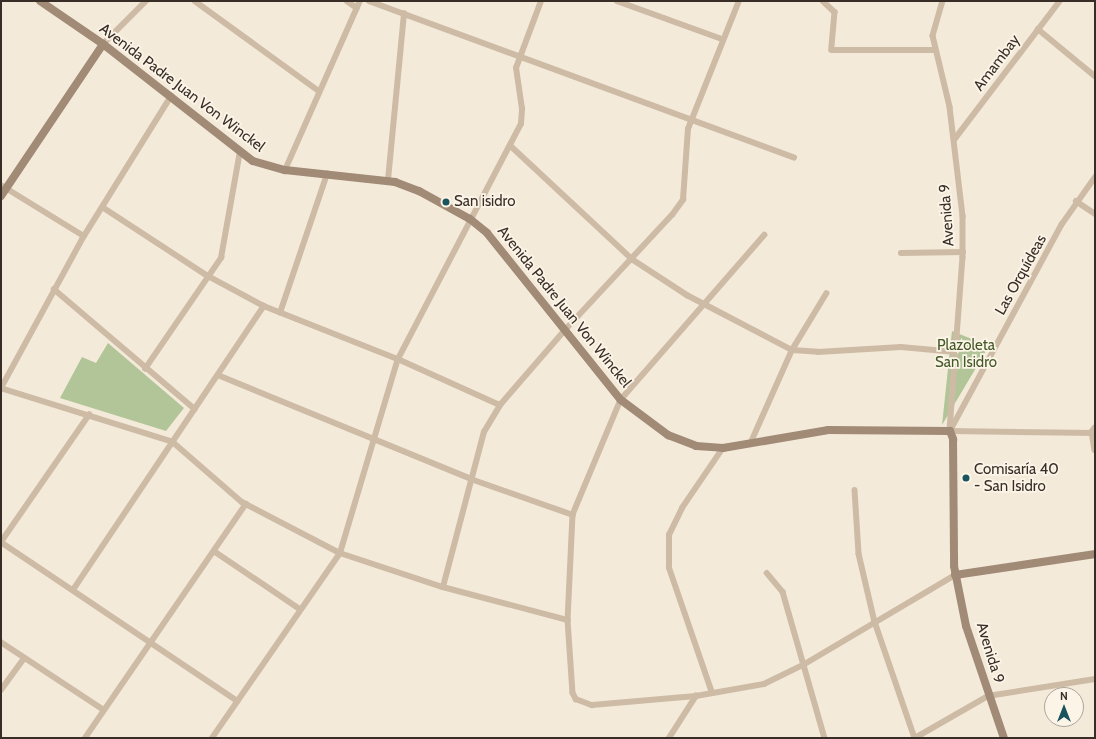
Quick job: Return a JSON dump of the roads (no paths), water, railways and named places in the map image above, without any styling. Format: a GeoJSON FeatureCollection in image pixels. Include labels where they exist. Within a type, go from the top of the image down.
{"type":"FeatureCollection","features":[{"type":"Feature","properties":{"kind":"main road","name":"Avenida Padre Juan Von Winckel"},"geometry":{"type":"LineString","coordinates":[[40,1],[103,44],[240,151],[262,165],[285,170],[388,180],[419,191],[470,219],[487,233],[621,400],[668,435],[696,446],[723,448],[751,442],[848,428],[950,431]]}},
{"type":"Feature","properties":{"kind":"main road"},"geometry":{"type":"LineString","coordinates":[[1,196],[4,186],[103,44]]}},
{"type":"Feature","properties":{"kind":"main road"},"geometry":{"type":"LineString","coordinates":[[950,431],[952,439],[955,575],[1095,554]]}},
{"type":"Feature","properties":{"kind":"main road","name":"Avenida 9"},"geometry":{"type":"LineString","coordinates":[[955,575],[966,626],[988,696],[1004,738]]}},
{"type":"Feature","properties":{"kind":"street"},"geometry":{"type":"LineString","coordinates":[[103,44],[146,1]]}},
{"type":"Feature","properties":{"kind":"street"},"geometry":{"type":"LineString","coordinates":[[195,1],[320,91]]}},
{"type":"Feature","properties":{"kind":"street"},"geometry":{"type":"LineString","coordinates":[[347,1],[357,8]]}},
{"type":"Feature","properties":{"kind":"street"},"geometry":{"type":"LineString","coordinates":[[285,170],[360,1]]}},
{"type":"Feature","properties":{"kind":"street"},"geometry":{"type":"LineString","coordinates":[[369,1],[520,58],[794,156]]}},
{"type":"Feature","properties":{"kind":"street"},"geometry":{"type":"LineString","coordinates":[[212,738],[340,553],[376,440],[398,359],[470,219],[511,146],[522,116],[516,74],[520,58],[541,1]]}},
{"type":"Feature","properties":{"kind":"street"},"geometry":{"type":"LineString","coordinates":[[617,1],[722,39]]}},
{"type":"Feature","properties":{"kind":"street"},"geometry":{"type":"LineString","coordinates":[[443,587],[484,432],[500,405],[565,330],[672,215],[683,200],[688,129],[722,39],[739,1]]}},
{"type":"Feature","properties":{"kind":"street"},"geometry":{"type":"LineString","coordinates":[[823,1],[835,12],[832,50],[935,50]]}},
{"type":"Feature","properties":{"kind":"street","name":"Avenida 9"},"geometry":{"type":"LineString","coordinates":[[944,1],[933,36],[935,50],[950,107],[963,216],[963,252],[950,431]]}},
{"type":"Feature","properties":{"kind":"street","name":"Amambay"},"geometry":{"type":"LineString","coordinates":[[954,140],[1060,1]]}},
{"type":"Feature","properties":{"kind":"street"},"geometry":{"type":"LineString","coordinates":[[388,180],[404,14]]}},
{"type":"Feature","properties":{"kind":"street"},"geometry":{"type":"LineString","coordinates":[[1038,29],[1095,76]]}},
{"type":"Feature","properties":{"kind":"street"},"geometry":{"type":"LineString","coordinates":[[171,96],[104,208],[84,236],[1,388],[173,442],[246,504],[340,553],[443,587],[568,620]]}},
{"type":"Feature","properties":{"kind":"street"},"geometry":{"type":"LineString","coordinates":[[511,146],[632,259],[705,304],[792,350],[818,352],[901,347],[956,352]]}},
{"type":"Feature","properties":{"kind":"street"},"geometry":{"type":"LineString","coordinates":[[145,369],[221,258],[240,151]]}},
{"type":"Feature","properties":{"kind":"street"},"geometry":{"type":"LineString","coordinates":[[280,313],[326,174]]}},
{"type":"Feature","properties":{"kind":"street","name":"Las Orquídeas"},"geometry":{"type":"LineString","coordinates":[[950,431],[1076,201],[1095,177]]}},
{"type":"Feature","properties":{"kind":"street"},"geometry":{"type":"LineString","coordinates":[[4,186],[84,236]]}},
{"type":"Feature","properties":{"kind":"street"},"geometry":{"type":"LineString","coordinates":[[1076,201],[1095,214]]}},
{"type":"Feature","properties":{"kind":"street"},"geometry":{"type":"LineString","coordinates":[[104,208],[208,276],[264,306],[398,359],[500,405]]}},
{"type":"Feature","properties":{"kind":"street"},"geometry":{"type":"LineString","coordinates":[[765,235],[621,400],[574,515],[568,620],[573,693],[576,699],[583,704],[696,696],[764,684],[803,665],[955,575]]}},
{"type":"Feature","properties":{"kind":"street"},"geometry":{"type":"LineString","coordinates":[[901,253],[963,252]]}},
{"type":"Feature","properties":{"kind":"street"},"geometry":{"type":"LineString","coordinates":[[54,289],[145,369],[195,409]]}},
{"type":"Feature","properties":{"kind":"street"},"geometry":{"type":"LineString","coordinates":[[751,442],[792,350],[826,294]]}},
{"type":"Feature","properties":{"kind":"street"},"geometry":{"type":"LineString","coordinates":[[73,590],[264,306]]}},
{"type":"Feature","properties":{"kind":"street"},"geometry":{"type":"LineString","coordinates":[[218,375],[471,479],[574,515]]}},
{"type":"Feature","properties":{"kind":"street"},"geometry":{"type":"LineString","coordinates":[[89,415],[1,542],[238,701]]}},
{"type":"Feature","properties":{"kind":"street"},"geometry":{"type":"LineString","coordinates":[[950,431],[1094,431],[1095,450]]}},
{"type":"Feature","properties":{"kind":"street"},"geometry":{"type":"LineString","coordinates":[[712,694],[669,568],[669,535],[682,508],[723,448]]}},
{"type":"Feature","properties":{"kind":"street"},"geometry":{"type":"LineString","coordinates":[[855,490],[859,554],[875,622],[915,738],[988,696],[1095,679]]}},
{"type":"Feature","properties":{"kind":"street"},"geometry":{"type":"LineString","coordinates":[[85,738],[246,504]]}},
{"type":"Feature","properties":{"kind":"street"},"geometry":{"type":"LineString","coordinates":[[214,551],[300,609]]}},
{"type":"Feature","properties":{"kind":"street"},"geometry":{"type":"LineString","coordinates":[[767,573],[783,592],[825,738]]}},
{"type":"Feature","properties":{"kind":"street"},"geometry":{"type":"LineString","coordinates":[[1,642],[104,710]]}},
{"type":"Feature","properties":{"kind":"street"},"geometry":{"type":"LineString","coordinates":[[1,690],[24,658]]}},
{"type":"Feature","properties":{"kind":"street"},"geometry":{"type":"LineString","coordinates":[[669,738],[696,696]]}},
{"type":"Feature","properties":{"kind":"place","name":"San isidro"},"geometry":{"type":"Point","coordinates":[446,202]}},
{"type":"Feature","properties":{"kind":"place","name":"Comisaría 40 - San Isidro"},"geometry":{"type":"Point","coordinates":[966,478]}},
{"type":"Feature","properties":{"kind":"park label","name":"Plazoleta San Isidro"},"geometry":{"type":"Point","coordinates":[966,354]}}]}
